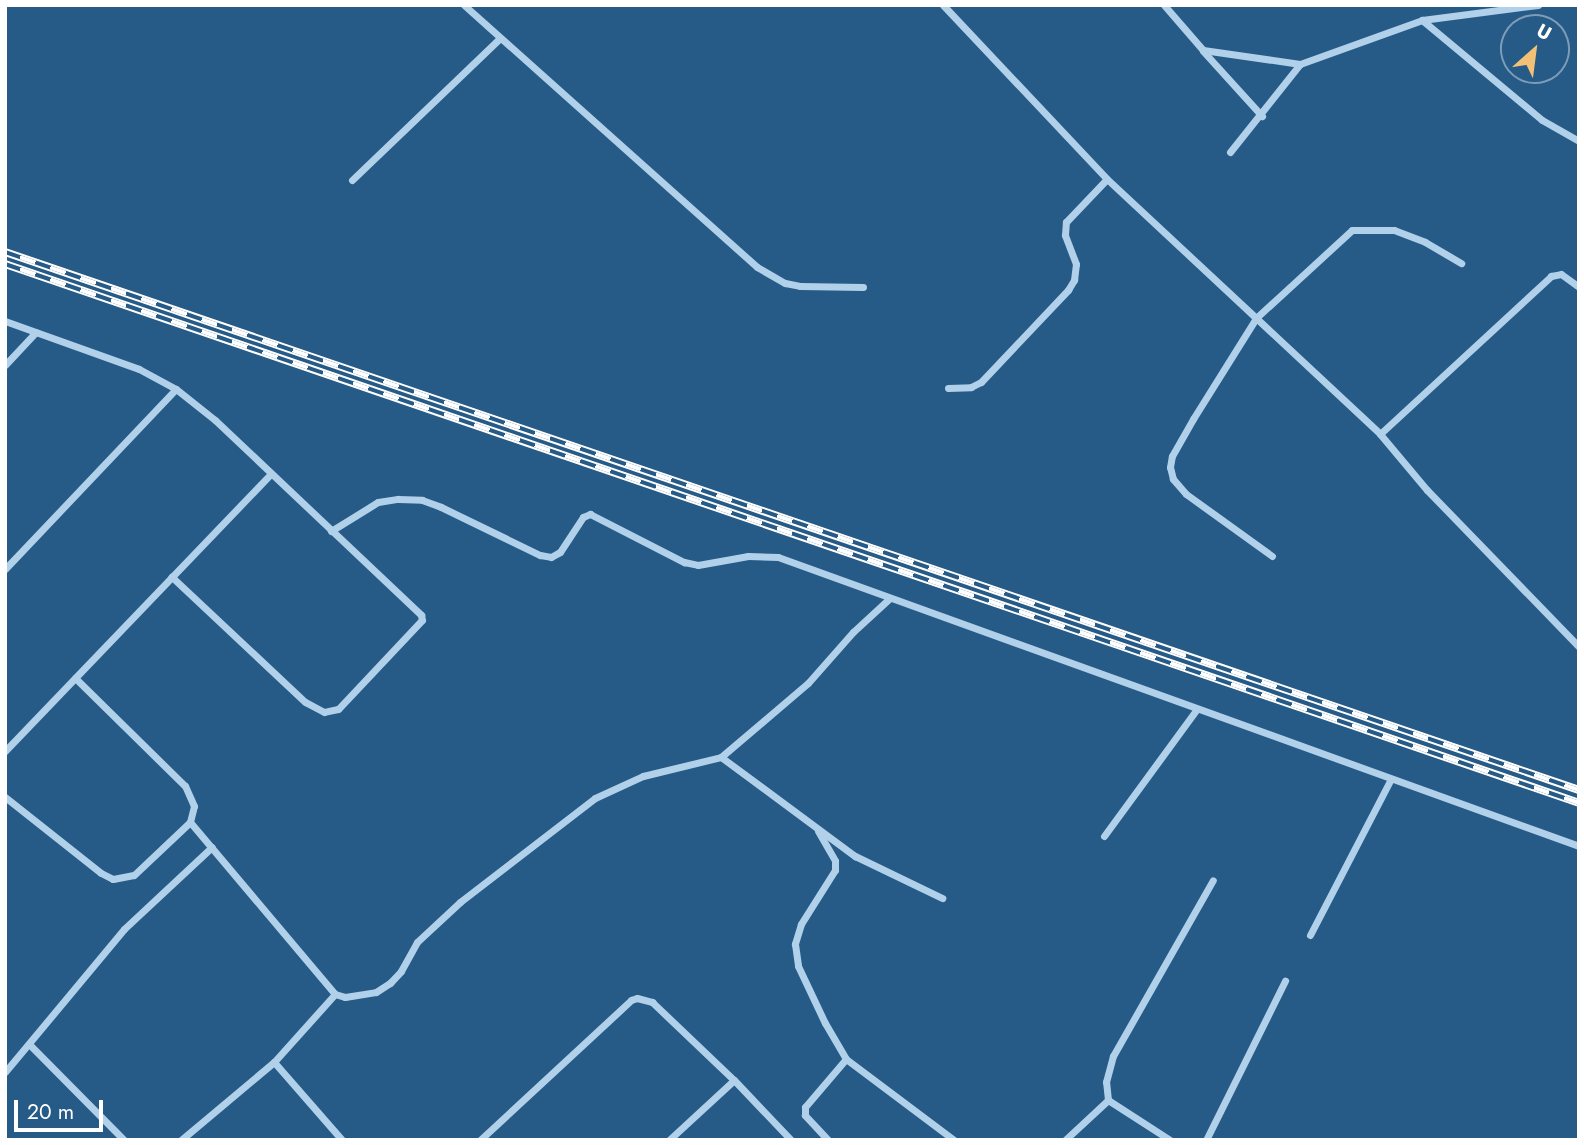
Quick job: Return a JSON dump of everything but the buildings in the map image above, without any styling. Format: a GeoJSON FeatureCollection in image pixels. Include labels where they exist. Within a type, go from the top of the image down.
{"type":"FeatureCollection","features":[{"type":"Feature","properties":{"kind":"street"},"geometry":{"type":"LineString","coordinates":[[464,5],[757,267],[785,283],[800,286],[863,287]]}},
{"type":"Feature","properties":{"kind":"street"},"geometry":{"type":"LineString","coordinates":[[943,5],[1107,179],[1380,434],[1427,490],[1579,647]]}},
{"type":"Feature","properties":{"kind":"street"},"geometry":{"type":"LineString","coordinates":[[1164,5],[1262,116]]}},
{"type":"Feature","properties":{"kind":"street"},"geometry":{"type":"LineString","coordinates":[[1203,50],[1300,64],[1422,20],[1538,5]]}},
{"type":"Feature","properties":{"kind":"street"},"geometry":{"type":"LineString","coordinates":[[1422,20],[1542,120],[1579,141]]}},
{"type":"Feature","properties":{"kind":"street"},"geometry":{"type":"LineString","coordinates":[[352,180],[500,38]]}},
{"type":"Feature","properties":{"kind":"street"},"geometry":{"type":"LineString","coordinates":[[1230,152],[1262,116],[1300,64]]}},
{"type":"Feature","properties":{"kind":"street"},"geometry":{"type":"LineString","coordinates":[[948,388],[971,387],[981,382],[1068,290],[1074,280],[1076,264],[1065,235],[1066,222],[1107,179]]}},
{"type":"Feature","properties":{"kind":"street"},"geometry":{"type":"LineString","coordinates":[[1272,556],[1186,494],[1173,479],[1170,467],[1172,456],[1193,419],[1256,318],[1352,230],[1394,230],[1424,242],[1461,263]]}},
{"type":"Feature","properties":{"kind":"street"},"geometry":{"type":"LineString","coordinates":[[1380,434],[1551,276],[1561,274],[1579,287]]}},
{"type":"Feature","properties":{"kind":"street"},"geometry":{"type":"LineString","coordinates":[[5,321],[139,369],[176,389],[215,420],[422,618],[332,712],[317,709],[305,702],[172,578]]}},
{"type":"Feature","properties":{"kind":"street"},"geometry":{"type":"LineString","coordinates":[[5,365],[36,332]]}},
{"type":"Feature","properties":{"kind":"street"},"geometry":{"type":"LineString","coordinates":[[5,569],[176,389]]}},
{"type":"Feature","properties":{"kind":"street"},"geometry":{"type":"LineString","coordinates":[[5,751],[270,475]]}},
{"type":"Feature","properties":{"kind":"street"},"geometry":{"type":"LineString","coordinates":[[331,531],[378,502],[397,499],[422,500],[466,518],[540,555],[551,557],[560,552],[583,517],[590,514],[684,562],[705,565],[748,556],[778,557],[1579,846]]}},
{"type":"Feature","properties":{"kind":"street"},"geometry":{"type":"LineString","coordinates":[[190,822],[335,994],[360,996],[390,983],[401,971],[417,942],[460,902],[595,798],[643,776],[722,757],[808,683],[853,632],[890,598]]}},
{"type":"Feature","properties":{"kind":"street"},"geometry":{"type":"LineString","coordinates":[[5,797],[101,873],[113,878],[126,879],[134,875],[190,822],[194,806],[185,786],[75,678]]}},
{"type":"Feature","properties":{"kind":"street"},"geometry":{"type":"LineString","coordinates":[[1104,836],[1196,709]]}},
{"type":"Feature","properties":{"kind":"street"},"geometry":{"type":"LineString","coordinates":[[722,757],[855,856],[942,898]]}},
{"type":"Feature","properties":{"kind":"street"},"geometry":{"type":"LineString","coordinates":[[1310,934],[1391,779]]}},
{"type":"Feature","properties":{"kind":"street"},"geometry":{"type":"LineString","coordinates":[[818,831],[835,861],[835,870],[801,924],[794,944],[799,966],[825,1023],[846,1059],[954,1140]]}},
{"type":"Feature","properties":{"kind":"street"},"geometry":{"type":"LineString","coordinates":[[5,1072],[124,929],[212,847]]}},
{"type":"Feature","properties":{"kind":"street"},"geometry":{"type":"LineString","coordinates":[[1108,1100],[1106,1082],[1113,1056],[1213,880]]}},
{"type":"Feature","properties":{"kind":"street"},"geometry":{"type":"LineString","coordinates":[[1206,1140],[1285,981]]}},
{"type":"Feature","properties":{"kind":"street"},"geometry":{"type":"LineString","coordinates":[[181,1140],[274,1062],[335,994]]}},
{"type":"Feature","properties":{"kind":"street"},"geometry":{"type":"LineString","coordinates":[[480,1140],[631,1000],[637,998],[652,1002],[734,1080],[791,1140]]}},
{"type":"Feature","properties":{"kind":"street"},"geometry":{"type":"LineString","coordinates":[[29,1044],[124,1140]]}},
{"type":"Feature","properties":{"kind":"street"},"geometry":{"type":"LineString","coordinates":[[828,1140],[805,1115],[805,1107],[846,1059]]}},
{"type":"Feature","properties":{"kind":"street"},"geometry":{"type":"LineString","coordinates":[[274,1062],[342,1140]]}},
{"type":"Feature","properties":{"kind":"street"},"geometry":{"type":"LineString","coordinates":[[669,1140],[734,1080]]}},
{"type":"Feature","properties":{"kind":"street"},"geometry":{"type":"LineString","coordinates":[[1065,1140],[1108,1100]]}},
{"type":"Feature","properties":{"kind":"street"},"geometry":{"type":"LineString","coordinates":[[1108,1100],[1170,1140]]}},
{"type":"Feature","properties":{"kind":"railway"},"geometry":{"type":"LineString","coordinates":[[5,252],[1579,790]]}},
{"type":"Feature","properties":{"kind":"railway"},"geometry":{"type":"LineString","coordinates":[[5,264],[1579,803]]}}]}
